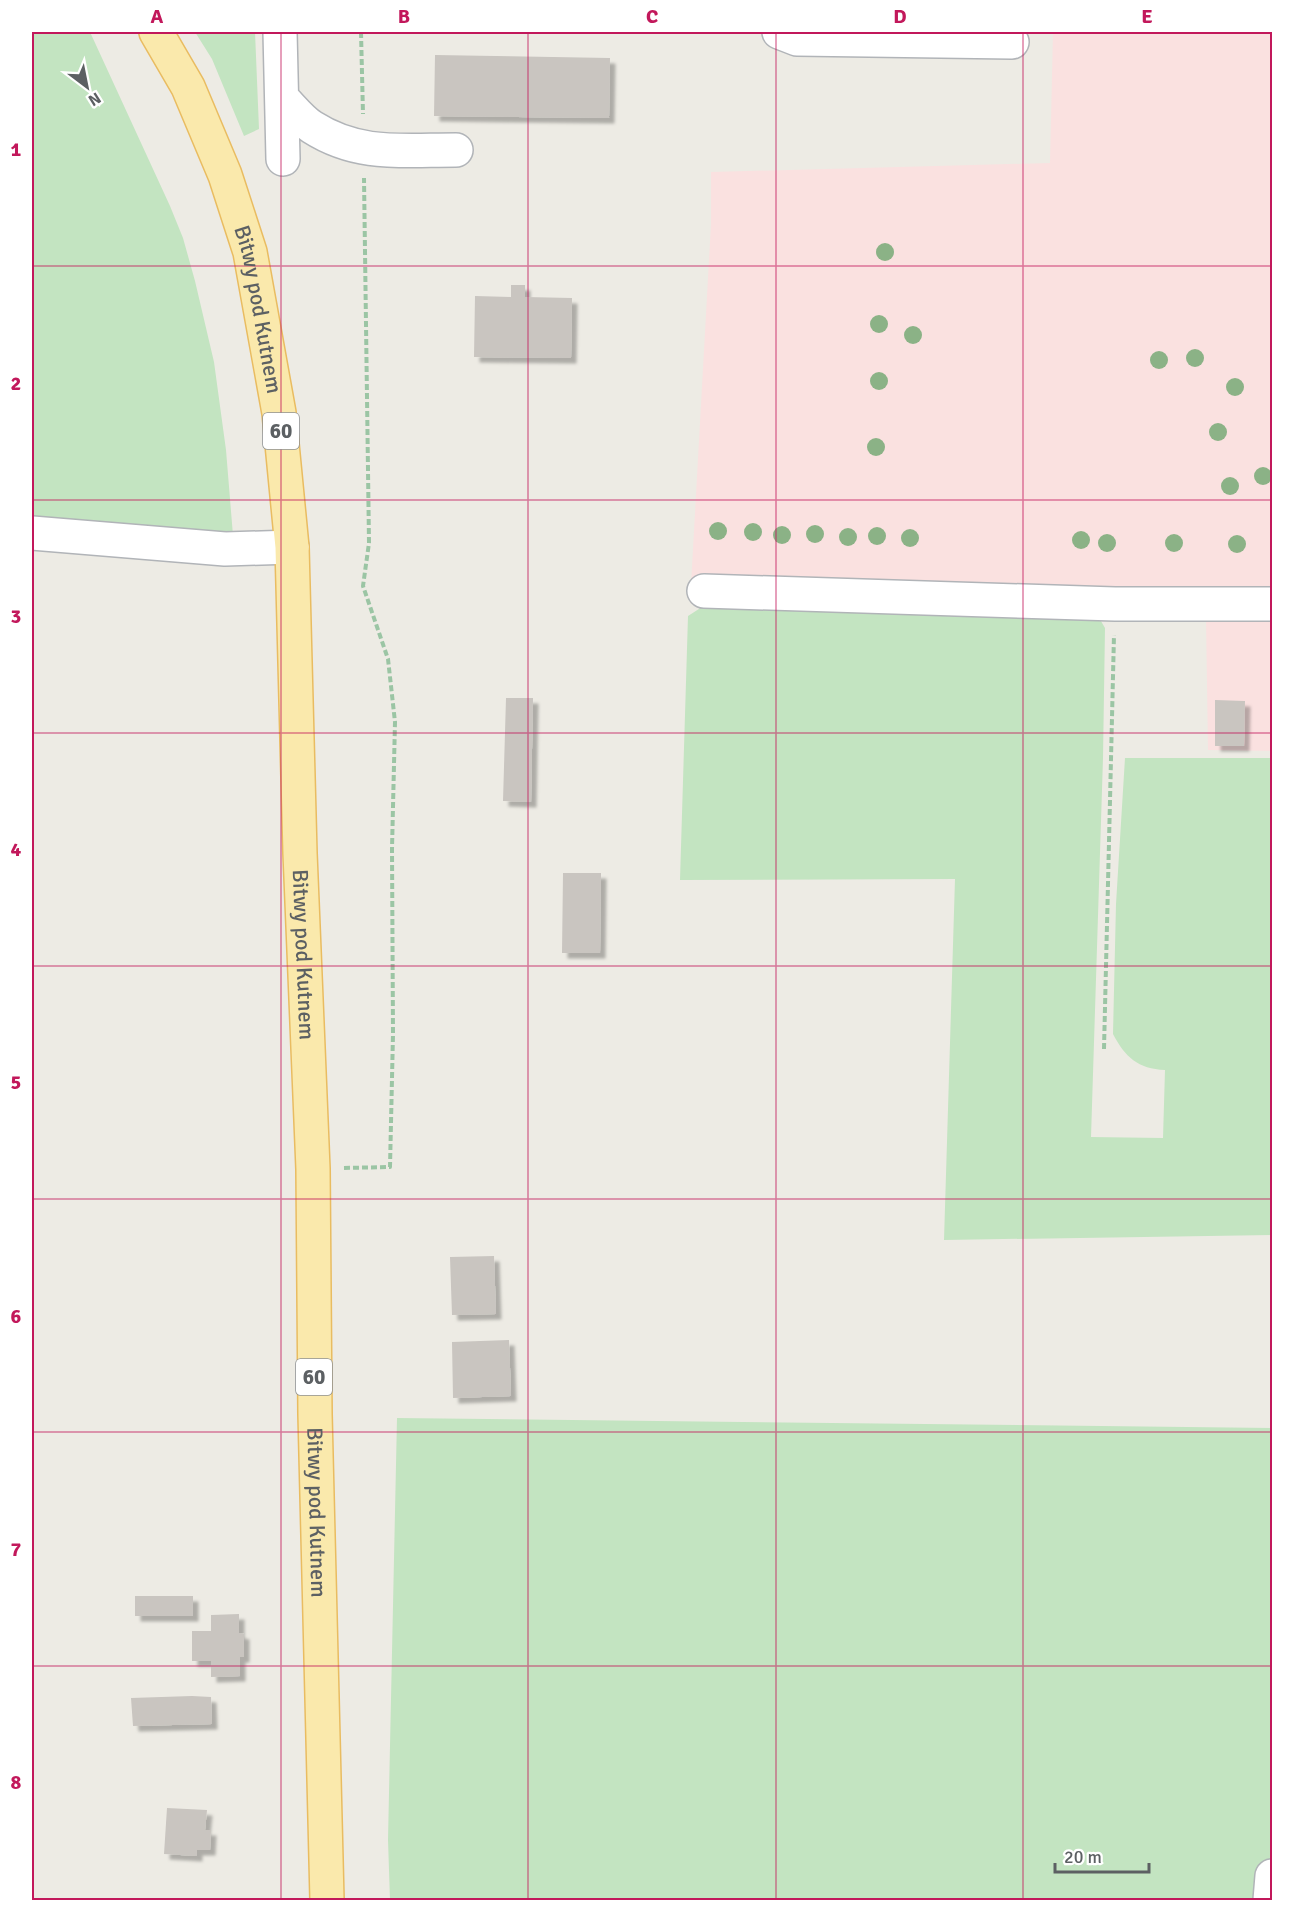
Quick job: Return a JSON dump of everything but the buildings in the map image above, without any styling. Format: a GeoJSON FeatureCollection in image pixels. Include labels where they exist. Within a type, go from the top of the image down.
{"type":"FeatureCollection","features":[{"type":"Feature","properties":{"kind":"main road","name":"Bitwy pod Kutnem"},"geometry":{"type":"LineString","coordinates":[[156,32],[188,87],[225,175],[250,252],[279,413],[292,547],[300,853],[313,1169],[315,1414],[327,1900]]}},
{"type":"Feature","properties":{"kind":"street"},"geometry":{"type":"LineString","coordinates":[[280,32],[284,159]]}},
{"type":"Feature","properties":{"kind":"street"},"geometry":{"type":"LineString","coordinates":[[779,32],[797,39],[1012,42]]}},
{"type":"Feature","properties":{"kind":"street"},"geometry":{"type":"LineString","coordinates":[[282,98],[310,126],[341,142],[371,150],[456,150]]}},
{"type":"Feature","properties":{"kind":"street"},"geometry":{"type":"LineString","coordinates":[[32,533],[225,549],[292,547]]}},
{"type":"Feature","properties":{"kind":"street"},"geometry":{"type":"LineString","coordinates":[[704,591],[1115,604],[1272,604]]}},
{"type":"Feature","properties":{"kind":"street"},"geometry":{"type":"LineString","coordinates":[[1270,1900],[1272,1876]]}},
{"type":"Feature","properties":{"kind":"path"},"geometry":{"type":"LineString","coordinates":[[313,1169],[390,1167],[395,722],[388,659],[363,586],[369,543],[361,32]]}},
{"type":"Feature","properties":{"kind":"path"},"geometry":{"type":"LineString","coordinates":[[1104,1048],[1115,604]]}},
{"type":"Feature","properties":{"kind":"shaded area"},"geometry":{"type":"Polygon","coordinates":[[[1053,32],[1272,32],[1272,751],[1208,750],[1206,619],[690,603],[711,224],[711,172],[1050,163],[1053,32]]]}},
{"type":"Feature","properties":{"kind":"green space"},"geometry":{"type":"Polygon","coordinates":[[[32,32],[90,32],[183,238],[214,362],[226,450],[235,560],[32,543],[32,32]]]}},
{"type":"Feature","properties":{"kind":"green space"},"geometry":{"type":"Polygon","coordinates":[[[195,32],[255,32],[259,129],[244,136],[212,59],[195,32]]]}},
{"type":"Feature","properties":{"kind":"green space"},"geometry":{"type":"Polygon","coordinates":[[[702,607],[1098,616],[1105,628],[1091,1137],[1163,1138],[1165,1070],[1147,1067],[1133,1060],[1122,1049],[1113,1034],[1116,904],[1125,758],[1272,758],[1272,1235],[944,1240],[955,879],[680,880],[688,616],[702,607]]]}},
{"type":"Feature","properties":{"kind":"green space"},"geometry":{"type":"Polygon","coordinates":[[[397,1418],[1272,1428],[1272,1900],[390,1900],[388,1840],[397,1418]]]}}]}
